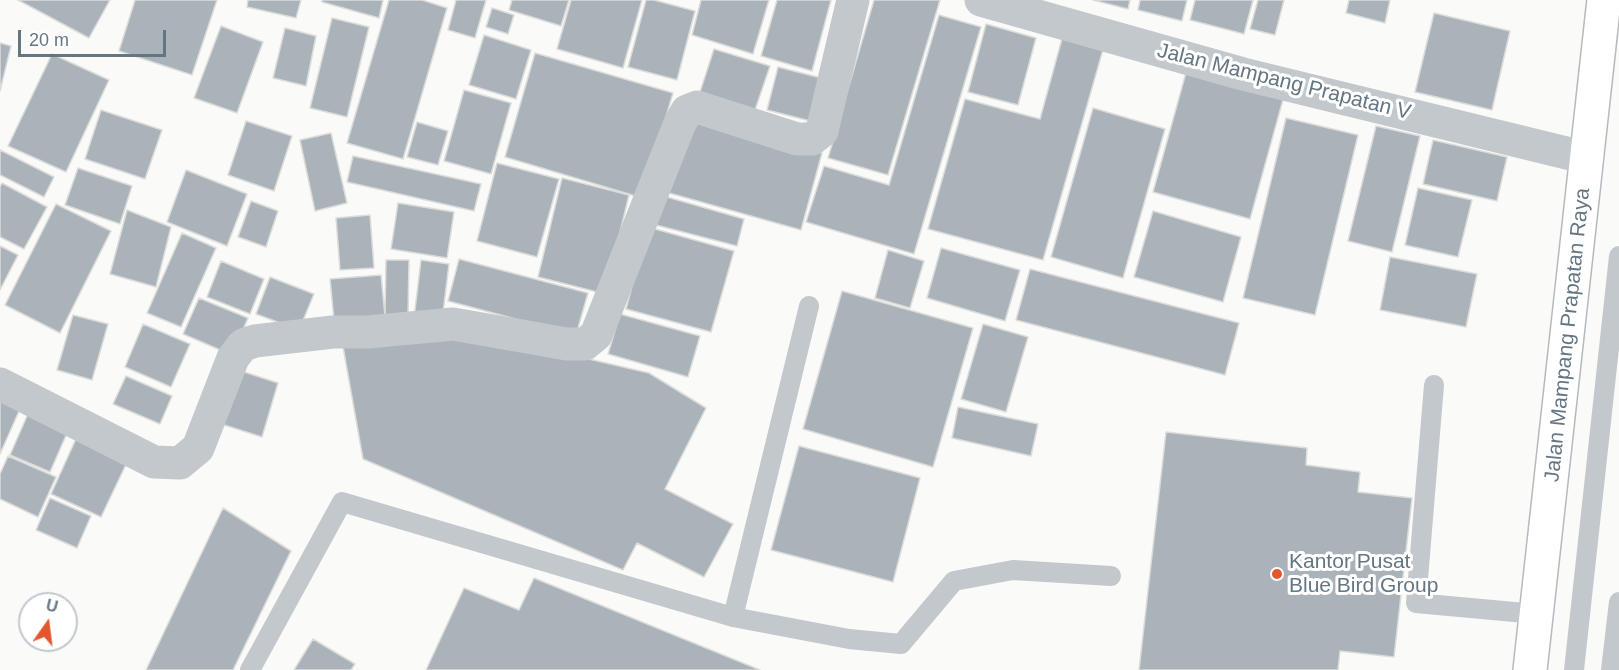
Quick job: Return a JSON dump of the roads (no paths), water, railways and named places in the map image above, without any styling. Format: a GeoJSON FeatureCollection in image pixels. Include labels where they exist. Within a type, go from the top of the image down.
{"type":"FeatureCollection","features":[{"type":"Feature","properties":{"kind":"main road","name":"Jalan Mampang Prapatan Raya"},"geometry":{"type":"LineString","coordinates":[[1530,670],[1604,0]]}},
{"type":"Feature","properties":{"kind":"street"},"geometry":{"type":"LineString","coordinates":[[0,384],[154,462],[180,463],[198,448],[233,358],[243,345],[255,340],[453,324],[567,344],[585,344],[596,335],[680,123],[687,111],[697,107],[797,139],[812,139],[822,131],[853,0]]}},
{"type":"Feature","properties":{"kind":"street","name":"Jalan Mampang Prapatan V"},"geometry":{"type":"LineString","coordinates":[[981,0],[1243,74],[1587,158]]}},
{"type":"Feature","properties":{"kind":"lane"},"geometry":{"type":"LineString","coordinates":[[1574,670],[1619,256]]}},
{"type":"Feature","properties":{"kind":"lane"},"geometry":{"type":"LineString","coordinates":[[733,616],[809,306]]}},
{"type":"Feature","properties":{"kind":"lane"},"geometry":{"type":"LineString","coordinates":[[1434,385],[1416,603],[1536,614]]}},
{"type":"Feature","properties":{"kind":"lane"},"geometry":{"type":"LineString","coordinates":[[250,670],[342,502],[733,616],[849,639],[901,644],[954,581],[1013,570],[1111,576]]}},
{"type":"Feature","properties":{"kind":"lane"},"geometry":{"type":"LineString","coordinates":[[1611,670],[1619,602]]}},
{"type":"Feature","properties":{"kind":"place","name":"Kantor Pusat Blue Bird Group"},"geometry":{"type":"Point","coordinates":[1277,574]}}]}
